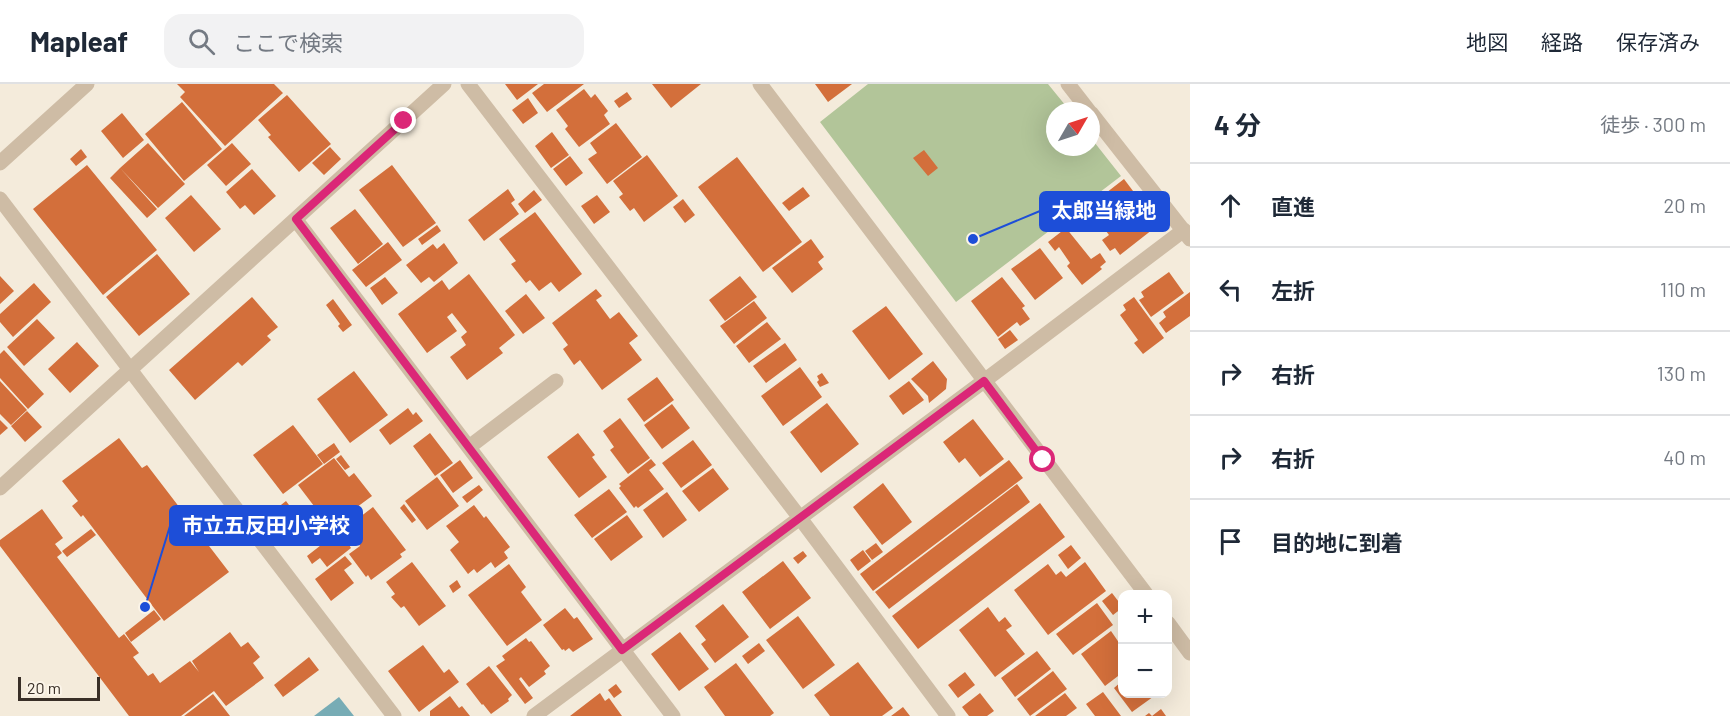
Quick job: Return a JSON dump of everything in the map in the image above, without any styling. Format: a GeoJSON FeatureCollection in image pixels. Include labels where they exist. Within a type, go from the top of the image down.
{"type":"FeatureCollection","features":[{"type":"Feature","properties":{"kind":"street"},"geometry":{"type":"LineString","coordinates":[[0,163],[87,84]]}},
{"type":"Feature","properties":{"kind":"street"},"geometry":{"type":"LineString","coordinates":[[0,488],[444,84]]}},
{"type":"Feature","properties":{"kind":"street"},"geometry":{"type":"LineString","coordinates":[[468,84],[800,518],[948,716]]}},
{"type":"Feature","properties":{"kind":"street"},"geometry":{"type":"LineString","coordinates":[[760,84],[1143,590]]}},
{"type":"Feature","properties":{"kind":"street"},"geometry":{"type":"LineString","coordinates":[[1068,84],[1082,102]]}},
{"type":"Feature","properties":{"kind":"street"},"geometry":{"type":"LineString","coordinates":[[534,716],[984,381],[1187,234],[1100,125]]}},
{"type":"Feature","properties":{"kind":"street"},"geometry":{"type":"LineString","coordinates":[[0,199],[394,716]]}},
{"type":"Feature","properties":{"kind":"street"},"geometry":{"type":"LineString","coordinates":[[296,219],[673,716]]}},
{"type":"Feature","properties":{"kind":"street"},"geometry":{"type":"LineString","coordinates":[[469,447],[556,381]]}},
{"type":"Feature","properties":{"kind":"street"},"geometry":{"type":"LineString","coordinates":[[1172,630],[1190,653]]}},
{"type":"Feature","properties":{"kind":"green space"},"geometry":{"type":"Polygon","coordinates":[[[868,84],[1048,84],[1063,102],[1046,102],[1046,156],[1100,156],[1100,149],[1121,176],[956,302],[820,122],[868,84]]]}},
{"type":"Feature","properties":{"kind":"water"},"geometry":{"type":"Polygon","coordinates":[[[339,697],[354,716],[314,716],[339,697]]]}},
{"type":"Feature","properties":{"kind":"building"},"geometry":{"type":"Polygon","coordinates":[[[177,84],[274,84],[283,93],[225,146],[180,97],[185,92],[177,84]]]}},
{"type":"Feature","properties":{"kind":"building"},"geometry":{"type":"Polygon","coordinates":[[[505,84],[538,84],[517,100],[505,84]]]}},
{"type":"Feature","properties":{"kind":"building"},"geometry":{"type":"Polygon","coordinates":[[[544,84],[584,84],[547,112],[532,93],[544,84]]]}},
{"type":"Feature","properties":{"kind":"building"},"geometry":{"type":"Polygon","coordinates":[[[652,84],[701,84],[671,108],[652,84]]]}},
{"type":"Feature","properties":{"kind":"building"},"geometry":{"type":"Polygon","coordinates":[[[815,84],[852,84],[828,102],[815,84]]]}},
{"type":"Feature","properties":{"kind":"building"},"geometry":{"type":"Polygon","coordinates":[[[584,89],[591,98],[595,94],[608,111],[604,115],[610,124],[579,147],[565,129],[568,126],[556,110],[584,89]]]}},
{"type":"Feature","properties":{"kind":"building"},"geometry":{"type":"Polygon","coordinates":[[[627,92],[632,99],[619,108],[614,101],[627,92]]]}},
{"type":"Feature","properties":{"kind":"building"},"geometry":{"type":"Polygon","coordinates":[[[287,95],[331,144],[299,172],[268,137],[271,135],[258,120],[287,95]]]}},
{"type":"Feature","properties":{"kind":"building"},"geometry":{"type":"Polygon","coordinates":[[[528,98],[538,113],[523,124],[512,110],[528,98]]]}},
{"type":"Feature","properties":{"kind":"building"},"geometry":{"type":"Polygon","coordinates":[[[182,102],[222,149],[184,181],[145,134],[182,102]]]}},
{"type":"Feature","properties":{"kind":"building"},"geometry":{"type":"Polygon","coordinates":[[[122,113],[144,140],[123,158],[101,131],[122,113]]]}},
{"type":"Feature","properties":{"kind":"building"},"geometry":{"type":"Polygon","coordinates":[[[616,123],[642,157],[607,184],[588,159],[597,153],[590,143],[616,123]]]}},
{"type":"Feature","properties":{"kind":"building"},"geometry":{"type":"Polygon","coordinates":[[[552,132],[569,155],[551,168],[535,146],[552,132]]]}},
{"type":"Feature","properties":{"kind":"building"},"geometry":{"type":"Polygon","coordinates":[[[148,143],[185,184],[158,208],[120,168],[148,143]]]}},
{"type":"Feature","properties":{"kind":"building"},"geometry":{"type":"Polygon","coordinates":[[[232,143],[251,164],[226,186],[207,165],[232,143]]]}},
{"type":"Feature","properties":{"kind":"building"},"geometry":{"type":"Polygon","coordinates":[[[330,147],[341,159],[324,175],[312,163],[330,147]]]}},
{"type":"Feature","properties":{"kind":"building"},"geometry":{"type":"Polygon","coordinates":[[[81,149],[87,157],[76,166],[70,159],[81,149]]]}},
{"type":"Feature","properties":{"kind":"building"},"geometry":{"type":"Polygon","coordinates":[[[924,150],[938,168],[928,176],[913,158],[924,150]]]}},
{"type":"Feature","properties":{"kind":"building"},"geometry":{"type":"Polygon","coordinates":[[[647,155],[678,196],[644,222],[634,208],[630,211],[619,197],[623,194],[613,181],[647,155]]]}},
{"type":"Feature","properties":{"kind":"building"},"geometry":{"type":"Polygon","coordinates":[[[570,156],[583,173],[566,186],[553,169],[570,156]]]}},
{"type":"Feature","properties":{"kind":"building"},"geometry":{"type":"Polygon","coordinates":[[[737,157],[802,242],[763,272],[698,187],[737,157]]]}},
{"type":"Feature","properties":{"kind":"building"},"geometry":{"type":"Polygon","coordinates":[[[87,165],[157,250],[103,295],[33,209],[87,165]]]}},
{"type":"Feature","properties":{"kind":"building"},"geometry":{"type":"Polygon","coordinates":[[[392,165],[436,223],[403,247],[359,190],[392,165]]]}},
{"type":"Feature","properties":{"kind":"building"},"geometry":{"type":"Polygon","coordinates":[[[120,168],[157,209],[147,218],[110,178],[120,168]]]}},
{"type":"Feature","properties":{"kind":"building"},"geometry":{"type":"Polygon","coordinates":[[[252,169],[276,196],[254,215],[245,205],[240,209],[226,192],[252,169]]]}},
{"type":"Feature","properties":{"kind":"building"},"geometry":{"type":"Polygon","coordinates":[[[1124,179],[1139,199],[1133,204],[1139,212],[1143,209],[1157,226],[1120,255],[1115,248],[1110,251],[1102,240],[1109,235],[1103,227],[1099,230],[1084,210],[1124,179]]]}},
{"type":"Feature","properties":{"kind":"building"},"geometry":{"type":"Polygon","coordinates":[[[803,187],[810,196],[789,211],[782,203],[803,187]]]}},
{"type":"Feature","properties":{"kind":"building"},"geometry":{"type":"Polygon","coordinates":[[[508,189],[515,200],[511,203],[519,214],[484,241],[468,220],[508,189]]]}},
{"type":"Feature","properties":{"kind":"building"},"geometry":{"type":"Polygon","coordinates":[[[534,190],[542,200],[525,213],[518,204],[534,190]]]}},
{"type":"Feature","properties":{"kind":"building"},"geometry":{"type":"Polygon","coordinates":[[[191,195],[221,229],[194,252],[165,218],[191,195]]]}},
{"type":"Feature","properties":{"kind":"building"},"geometry":{"type":"Polygon","coordinates":[[[597,195],[610,212],[594,224],[581,206],[597,195]]]}},
{"type":"Feature","properties":{"kind":"building"},"geometry":{"type":"Polygon","coordinates":[[[683,199],[695,215],[685,223],[673,207],[683,199]]]}},
{"type":"Feature","properties":{"kind":"building"},"geometry":{"type":"Polygon","coordinates":[[[355,209],[383,244],[358,264],[330,228],[355,209]]]}},
{"type":"Feature","properties":{"kind":"building"},"geometry":{"type":"Polygon","coordinates":[[[535,212],[582,274],[559,292],[551,282],[539,291],[530,280],[526,283],[511,264],[516,261],[499,239],[535,212]]]}},
{"type":"Feature","properties":{"kind":"building"},"geometry":{"type":"Polygon","coordinates":[[[437,225],[441,231],[422,245],[418,239],[437,225]]]}},
{"type":"Feature","properties":{"kind":"building"},"geometry":{"type":"Polygon","coordinates":[[[1066,228],[1091,259],[1100,253],[1106,262],[1100,267],[1102,269],[1082,285],[1067,266],[1070,263],[1059,247],[1055,251],[1048,242],[1066,228]]]}},
{"type":"Feature","properties":{"kind":"building"},"geometry":{"type":"Polygon","coordinates":[[[811,239],[824,257],[818,262],[823,269],[792,293],[772,268],[811,239]]]}},
{"type":"Feature","properties":{"kind":"building"},"geometry":{"type":"Polygon","coordinates":[[[388,242],[402,260],[366,287],[352,270],[388,242]]]}},
{"type":"Feature","properties":{"kind":"building"},"geometry":{"type":"Polygon","coordinates":[[[444,243],[458,263],[434,282],[429,277],[421,283],[406,265],[433,244],[437,249],[444,243]]]}},
{"type":"Feature","properties":{"kind":"building"},"geometry":{"type":"Polygon","coordinates":[[[1040,248],[1063,278],[1035,300],[1011,269],[1040,248]]]}},
{"type":"Feature","properties":{"kind":"building"},"geometry":{"type":"Polygon","coordinates":[[[157,254],[190,294],[139,336],[106,297],[157,254]]]}},
{"type":"Feature","properties":{"kind":"building"},"geometry":{"type":"Polygon","coordinates":[[[1169,272],[1184,293],[1151,317],[1139,300],[1144,297],[1141,292],[1169,272]]]}},
{"type":"Feature","properties":{"kind":"building"},"geometry":{"type":"Polygon","coordinates":[[[469,274],[515,335],[499,348],[503,353],[467,380],[450,357],[466,345],[461,337],[467,332],[452,313],[447,317],[457,331],[427,353],[398,314],[442,280],[449,290],[469,274]]]}},
{"type":"Feature","properties":{"kind":"building"},"geometry":{"type":"Polygon","coordinates":[[[0,276],[14,291],[0,304],[0,276]]]}},
{"type":"Feature","properties":{"kind":"building"},"geometry":{"type":"Polygon","coordinates":[[[740,276],[757,297],[725,321],[709,300],[740,276]]]}},
{"type":"Feature","properties":{"kind":"building"},"geometry":{"type":"Polygon","coordinates":[[[385,277],[398,293],[382,305],[370,288],[385,277]]]}},
{"type":"Feature","properties":{"kind":"building"},"geometry":{"type":"Polygon","coordinates":[[[1002,277],[1025,306],[1022,308],[1030,319],[1020,326],[1017,322],[998,337],[971,301],[1002,277]]]}},
{"type":"Feature","properties":{"kind":"building"},"geometry":{"type":"Polygon","coordinates":[[[34,283],[51,302],[13,337],[0,322],[0,314],[34,283]]]}},
{"type":"Feature","properties":{"kind":"building"},"geometry":{"type":"Polygon","coordinates":[[[596,289],[602,296],[596,300],[610,319],[619,312],[638,336],[629,343],[642,360],[602,390],[580,360],[574,365],[563,349],[568,345],[552,323],[596,289]]]}},
{"type":"Feature","properties":{"kind":"building"},"geometry":{"type":"Polygon","coordinates":[[[1190,292],[1190,316],[1166,333],[1159,323],[1166,317],[1163,312],[1190,292]]]}},
{"type":"Feature","properties":{"kind":"building"},"geometry":{"type":"Polygon","coordinates":[[[526,294],[545,318],[523,334],[505,311],[526,294]]]}},
{"type":"Feature","properties":{"kind":"building"},"geometry":{"type":"Polygon","coordinates":[[[252,297],[278,327],[267,336],[271,340],[242,366],[238,362],[195,400],[169,370],[252,297]]]}},
{"type":"Feature","properties":{"kind":"building"},"geometry":{"type":"Polygon","coordinates":[[[1134,297],[1164,338],[1143,354],[1134,343],[1138,340],[1120,315],[1126,310],[1123,305],[1134,297]]]}},
{"type":"Feature","properties":{"kind":"building"},"geometry":{"type":"Polygon","coordinates":[[[333,299],[352,325],[343,332],[326,305],[333,299]]]}},
{"type":"Feature","properties":{"kind":"building"},"geometry":{"type":"Polygon","coordinates":[[[754,301],[767,318],[734,344],[720,326],[754,301]]]}},
{"type":"Feature","properties":{"kind":"building"},"geometry":{"type":"Polygon","coordinates":[[[886,306],[923,354],[889,380],[852,331],[886,306]]]}},
{"type":"Feature","properties":{"kind":"building"},"geometry":{"type":"Polygon","coordinates":[[[37,319],[55,338],[24,366],[7,347],[37,319]]]}},
{"type":"Feature","properties":{"kind":"building"},"geometry":{"type":"Polygon","coordinates":[[[767,322],[781,339],[749,363],[736,346],[767,322]]]}},
{"type":"Feature","properties":{"kind":"building"},"geometry":{"type":"Polygon","coordinates":[[[1010,330],[1018,340],[1005,349],[998,339],[1010,330]]]}},
{"type":"Feature","properties":{"kind":"building"},"geometry":{"type":"Polygon","coordinates":[[[77,342],[99,366],[70,393],[48,369],[77,342]]]}},
{"type":"Feature","properties":{"kind":"building"},"geometry":{"type":"Polygon","coordinates":[[[785,343],[797,360],[766,383],[753,366],[785,343]]]}},
{"type":"Feature","properties":{"kind":"building"},"geometry":{"type":"Polygon","coordinates":[[[4,350],[44,394],[28,409],[0,378],[0,354],[4,350]]]}},
{"type":"Feature","properties":{"kind":"building"},"geometry":{"type":"Polygon","coordinates":[[[933,361],[947,379],[946,389],[929,403],[928,396],[911,379],[933,361]]]}},
{"type":"Feature","properties":{"kind":"building"},"geometry":{"type":"Polygon","coordinates":[[[800,367],[822,397],[783,426],[761,396],[800,367]]]}},
{"type":"Feature","properties":{"kind":"building"},"geometry":{"type":"Polygon","coordinates":[[[354,371],[388,415],[350,443],[317,399],[354,371]]]}},
{"type":"Feature","properties":{"kind":"building"},"geometry":{"type":"Polygon","coordinates":[[[822,373],[829,383],[820,387],[817,376],[822,373]]]}},
{"type":"Feature","properties":{"kind":"building"},"geometry":{"type":"Polygon","coordinates":[[[657,377],[674,400],[644,422],[627,399],[657,377]]]}},
{"type":"Feature","properties":{"kind":"building"},"geometry":{"type":"Polygon","coordinates":[[[0,381],[27,410],[11,425],[0,414],[0,381]]]}},
{"type":"Feature","properties":{"kind":"building"},"geometry":{"type":"Polygon","coordinates":[[[909,381],[924,400],[903,415],[889,396],[909,381]]]}},
{"type":"Feature","properties":{"kind":"building"},"geometry":{"type":"Polygon","coordinates":[[[827,403],[859,444],[821,473],[790,432],[827,403]]]}},
{"type":"Feature","properties":{"kind":"building"},"geometry":{"type":"Polygon","coordinates":[[[672,404],[690,428],[662,449],[644,425],[672,404]]]}},
{"type":"Feature","properties":{"kind":"building"},"geometry":{"type":"Polygon","coordinates":[[[408,408],[413,415],[416,412],[423,421],[390,445],[379,430],[408,408]]]}},
{"type":"Feature","properties":{"kind":"building"},"geometry":{"type":"Polygon","coordinates":[[[27,411],[42,427],[25,442],[11,426],[27,411]]]}},
{"type":"Feature","properties":{"kind":"building"},"geometry":{"type":"Polygon","coordinates":[[[620,418],[650,458],[628,474],[610,450],[614,447],[603,431],[620,418]]]}},
{"type":"Feature","properties":{"kind":"building"},"geometry":{"type":"Polygon","coordinates":[[[973,419],[1004,459],[980,477],[965,458],[959,463],[943,442],[973,419]]]}},
{"type":"Feature","properties":{"kind":"building"},"geometry":{"type":"Polygon","coordinates":[[[0,420],[8,428],[0,435],[0,420]]]}},
{"type":"Feature","properties":{"kind":"building"},"geometry":{"type":"Polygon","coordinates":[[[293,425],[323,464],[283,494],[253,455],[293,425]]]}},
{"type":"Feature","properties":{"kind":"building"},"geometry":{"type":"Polygon","coordinates":[[[430,433],[453,463],[435,476],[413,446],[430,433]]]}},
{"type":"Feature","properties":{"kind":"building"},"geometry":{"type":"Polygon","coordinates":[[[578,433],[595,455],[592,457],[607,477],[579,498],[547,457],[578,433]]]}},
{"type":"Feature","properties":{"kind":"building"},"geometry":{"type":"Polygon","coordinates":[[[119,438],[142,468],[147,465],[229,572],[164,621],[83,515],[81,517],[72,506],[78,501],[62,481],[119,438]]]}},
{"type":"Feature","properties":{"kind":"building"},"geometry":{"type":"Polygon","coordinates":[[[693,440],[712,465],[681,488],[662,463],[693,440]]]}},
{"type":"Feature","properties":{"kind":"building"},"geometry":{"type":"Polygon","coordinates":[[[334,443],[340,452],[324,464],[317,455],[334,443]]]}},
{"type":"Feature","properties":{"kind":"building"},"geometry":{"type":"Polygon","coordinates":[[[341,455],[350,467],[345,470],[336,459],[341,455]]]}},
{"type":"Feature","properties":{"kind":"building"},"geometry":{"type":"Polygon","coordinates":[[[334,458],[349,477],[354,473],[372,496],[330,527],[298,485],[334,458]]]}},
{"type":"Feature","properties":{"kind":"building"},"geometry":{"type":"Polygon","coordinates":[[[651,459],[656,465],[649,470],[664,489],[638,508],[636,506],[634,508],[619,488],[621,486],[619,484],[651,459]]]}},
{"type":"Feature","properties":{"kind":"building"},"geometry":{"type":"Polygon","coordinates":[[[460,460],[473,478],[453,493],[440,475],[460,460]]]}},
{"type":"Feature","properties":{"kind":"building"},"geometry":{"type":"Polygon","coordinates":[[[1009,460],[1023,478],[873,591],[860,574],[1009,460]]]}},
{"type":"Feature","properties":{"kind":"building"},"geometry":{"type":"Polygon","coordinates":[[[713,468],[729,489],[699,512],[682,491],[713,468]]]}},
{"type":"Feature","properties":{"kind":"building"},"geometry":{"type":"Polygon","coordinates":[[[437,477],[459,506],[427,530],[405,501],[437,477]]]}},
{"type":"Feature","properties":{"kind":"building"},"geometry":{"type":"Polygon","coordinates":[[[883,483],[912,522],[882,545],[853,507],[883,483]]]}},
{"type":"Feature","properties":{"kind":"building"},"geometry":{"type":"Polygon","coordinates":[[[1017,484],[1030,502],[889,609],[875,592],[1017,484]]]}},
{"type":"Feature","properties":{"kind":"building"},"geometry":{"type":"Polygon","coordinates":[[[479,485],[483,490],[467,503],[462,497],[479,485]]]}},
{"type":"Feature","properties":{"kind":"building"},"geometry":{"type":"Polygon","coordinates":[[[609,489],[627,512],[592,538],[574,515],[609,489]]]}},
{"type":"Feature","properties":{"kind":"building"},"geometry":{"type":"Polygon","coordinates":[[[667,492],[687,520],[663,538],[643,510],[667,492]]]}},
{"type":"Feature","properties":{"kind":"building"},"geometry":{"type":"Polygon","coordinates":[[[286,501],[306,528],[287,542],[267,516],[286,501]]]}},
{"type":"Feature","properties":{"kind":"building"},"geometry":{"type":"Polygon","coordinates":[[[1040,503],[1065,537],[918,649],[892,616],[1040,503]]]}},
{"type":"Feature","properties":{"kind":"building"},"geometry":{"type":"Polygon","coordinates":[[[404,504],[416,520],[412,523],[400,508],[404,504]]]}},
{"type":"Feature","properties":{"kind":"building"},"geometry":{"type":"Polygon","coordinates":[[[474,505],[484,518],[486,516],[510,547],[504,552],[508,558],[495,568],[491,562],[477,573],[474,569],[468,574],[450,550],[459,542],[446,526],[474,505]]]}},
{"type":"Feature","properties":{"kind":"building"},"geometry":{"type":"Polygon","coordinates":[[[373,507],[406,550],[400,554],[402,557],[371,580],[368,575],[366,577],[349,554],[360,546],[347,527],[373,507]]]}},
{"type":"Feature","properties":{"kind":"building"},"geometry":{"type":"Polygon","coordinates":[[[42,509],[63,538],[55,544],[62,553],[57,557],[119,638],[124,634],[139,653],[133,657],[148,676],[153,673],[160,683],[190,661],[199,672],[192,661],[230,632],[241,647],[248,642],[260,657],[253,663],[264,678],[226,706],[214,691],[181,716],[129,716],[0,546],[0,540],[42,509]]]}},
{"type":"Feature","properties":{"kind":"building"},"geometry":{"type":"Polygon","coordinates":[[[627,515],[643,537],[611,561],[594,539],[627,515]]]}},
{"type":"Feature","properties":{"kind":"building"},"geometry":{"type":"Polygon","coordinates":[[[342,526],[352,539],[348,543],[351,548],[327,567],[320,558],[312,564],[307,556],[342,526]]]}},
{"type":"Feature","properties":{"kind":"building"},"geometry":{"type":"Polygon","coordinates":[[[91,529],[96,535],[67,557],[62,551],[91,529]]]}},
{"type":"Feature","properties":{"kind":"building"},"geometry":{"type":"Polygon","coordinates":[[[876,543],[883,552],[872,560],[865,551],[876,543]]]}},
{"type":"Feature","properties":{"kind":"building"},"geometry":{"type":"Polygon","coordinates":[[[1071,545],[1081,558],[1068,569],[1058,555],[1071,545]]]}},
{"type":"Feature","properties":{"kind":"building"},"geometry":{"type":"Polygon","coordinates":[[[863,550],[871,561],[858,571],[850,560],[863,550]]]}},
{"type":"Feature","properties":{"kind":"building"},"geometry":{"type":"Polygon","coordinates":[[[803,551],[807,556],[798,564],[793,558],[803,551]]]}},
{"type":"Feature","properties":{"kind":"building"},"geometry":{"type":"Polygon","coordinates":[[[345,556],[352,564],[344,570],[354,583],[331,601],[315,579],[345,556]]]}},
{"type":"Feature","properties":{"kind":"building"},"geometry":{"type":"Polygon","coordinates":[[[783,561],[811,598],[770,629],[742,592],[783,561]]]}},
{"type":"Feature","properties":{"kind":"building"},"geometry":{"type":"Polygon","coordinates":[[[412,562],[446,606],[419,626],[404,606],[401,608],[391,597],[395,594],[386,582],[412,562]]]}},
{"type":"Feature","properties":{"kind":"building"},"geometry":{"type":"Polygon","coordinates":[[[1085,562],[1106,591],[1048,635],[1014,590],[1048,564],[1056,575],[1061,571],[1066,577],[1085,562]]]}},
{"type":"Feature","properties":{"kind":"building"},"geometry":{"type":"Polygon","coordinates":[[[509,564],[526,587],[521,592],[542,620],[507,646],[468,595],[509,564]]]}},
{"type":"Feature","properties":{"kind":"building"},"geometry":{"type":"Polygon","coordinates":[[[457,580],[461,587],[453,593],[449,586],[457,580]]]}},
{"type":"Feature","properties":{"kind":"building"},"geometry":{"type":"Polygon","coordinates":[[[1112,593],[1118,601],[1118,611],[1113,615],[1102,601],[1112,593]]]}},
{"type":"Feature","properties":{"kind":"building"},"geometry":{"type":"Polygon","coordinates":[[[1097,603],[1113,625],[1073,655],[1056,634],[1097,603]]]}},
{"type":"Feature","properties":{"kind":"building"},"geometry":{"type":"Polygon","coordinates":[[[723,604],[749,637],[715,663],[701,644],[706,640],[695,626],[723,604]]]}},
{"type":"Feature","properties":{"kind":"building"},"geometry":{"type":"Polygon","coordinates":[[[988,607],[999,622],[1005,617],[1012,626],[1006,630],[1025,654],[995,677],[959,630],[988,607]]]}},
{"type":"Feature","properties":{"kind":"building"},"geometry":{"type":"Polygon","coordinates":[[[565,608],[574,619],[577,617],[593,639],[573,652],[569,648],[562,650],[543,625],[565,608]]]}},
{"type":"Feature","properties":{"kind":"building"},"geometry":{"type":"Polygon","coordinates":[[[154,610],[161,619],[131,642],[125,633],[154,610]]]}},
{"type":"Feature","properties":{"kind":"building"},"geometry":{"type":"Polygon","coordinates":[[[798,616],[835,665],[803,689],[766,640],[798,616]]]}},
{"type":"Feature","properties":{"kind":"building"},"geometry":{"type":"Polygon","coordinates":[[[1111,631],[1118,641],[1118,676],[1105,686],[1081,654],[1111,631]]]}},
{"type":"Feature","properties":{"kind":"building"},"geometry":{"type":"Polygon","coordinates":[[[680,632],[709,669],[679,691],[651,654],[680,632]]]}},
{"type":"Feature","properties":{"kind":"building"},"geometry":{"type":"Polygon","coordinates":[[[526,638],[529,642],[531,641],[550,666],[544,671],[546,674],[529,687],[521,677],[519,679],[533,698],[525,704],[496,666],[505,660],[502,656],[526,638]]]}},
{"type":"Feature","properties":{"kind":"building"},"geometry":{"type":"Polygon","coordinates":[[[759,643],[765,651],[748,664],[742,656],[759,643]]]}},
{"type":"Feature","properties":{"kind":"building"},"geometry":{"type":"Polygon","coordinates":[[[423,645],[444,673],[449,669],[459,682],[419,712],[388,671],[423,645]]]}},
{"type":"Feature","properties":{"kind":"building"},"geometry":{"type":"Polygon","coordinates":[[[1037,651],[1051,669],[1015,697],[1001,678],[1037,651]]]}},
{"type":"Feature","properties":{"kind":"building"},"geometry":{"type":"Polygon","coordinates":[[[309,657],[319,670],[283,697],[274,685],[309,657]]]}},
{"type":"Feature","properties":{"kind":"building"},"geometry":{"type":"Polygon","coordinates":[[[858,662],[893,708],[882,716],[830,716],[814,695],[858,662]]]}},
{"type":"Feature","properties":{"kind":"building"},"geometry":{"type":"Polygon","coordinates":[[[736,663],[774,713],[770,716],[725,716],[704,687],[736,663]]]}},
{"type":"Feature","properties":{"kind":"building"},"geometry":{"type":"Polygon","coordinates":[[[489,666],[512,695],[509,701],[491,714],[466,684],[489,666]]]}},
{"type":"Feature","properties":{"kind":"building"},"geometry":{"type":"Polygon","coordinates":[[[1053,671],[1067,689],[1030,716],[1017,699],[1053,671]]]}},
{"type":"Feature","properties":{"kind":"building"},"geometry":{"type":"Polygon","coordinates":[[[965,672],[975,685],[958,698],[948,685],[965,672]]]}},
{"type":"Feature","properties":{"kind":"building"},"geometry":{"type":"Polygon","coordinates":[[[616,684],[622,692],[614,698],[608,690],[616,684]]]}},
{"type":"Feature","properties":{"kind":"building"},"geometry":{"type":"Polygon","coordinates":[[[1103,692],[1121,716],[1095,716],[1086,704],[1103,692]]]}},
{"type":"Feature","properties":{"kind":"building"},"geometry":{"type":"Polygon","coordinates":[[[600,693],[605,701],[609,698],[622,716],[570,716],[600,693]]]}},
{"type":"Feature","properties":{"kind":"building"},"geometry":{"type":"Polygon","coordinates":[[[980,693],[994,711],[987,716],[969,716],[962,707],[980,693]]]}},
{"type":"Feature","properties":{"kind":"building"},"geometry":{"type":"Polygon","coordinates":[[[1065,693],[1077,708],[1066,716],[1035,716],[1065,693]]]}},
{"type":"Feature","properties":{"kind":"building"},"geometry":{"type":"Polygon","coordinates":[[[213,694],[230,716],[184,716],[213,694]]]}},
{"type":"Feature","properties":{"kind":"building"},"geometry":{"type":"Polygon","coordinates":[[[450,696],[459,708],[462,706],[470,716],[430,716],[430,711],[450,696]]]}},
{"type":"Feature","properties":{"kind":"building"},"geometry":{"type":"Polygon","coordinates":[[[1122,698],[1151,698],[1132,712],[1122,698]]]}},
{"type":"Feature","properties":{"kind":"building"},"geometry":{"type":"Polygon","coordinates":[[[903,707],[910,716],[891,716],[903,707]]]}},
{"type":"Feature","properties":{"kind":"building"},"geometry":{"type":"Polygon","coordinates":[[[1161,709],[1166,716],[1152,716],[1161,709]]]}},
{"type":"Feature","properties":{"kind":"place","name":"太郎当緑地"},"geometry":{"type":"Point","coordinates":[973,239]}},
{"type":"Feature","properties":{"kind":"place","name":"市立五反田小学校"},"geometry":{"type":"Point","coordinates":[145,607]}},
{"type":"Feature","properties":{"kind":"route"},"geometry":{"type":"LineString","coordinates":[[404,121],[296,219],[622,650],[984,381],[1043,460]]}}]}
